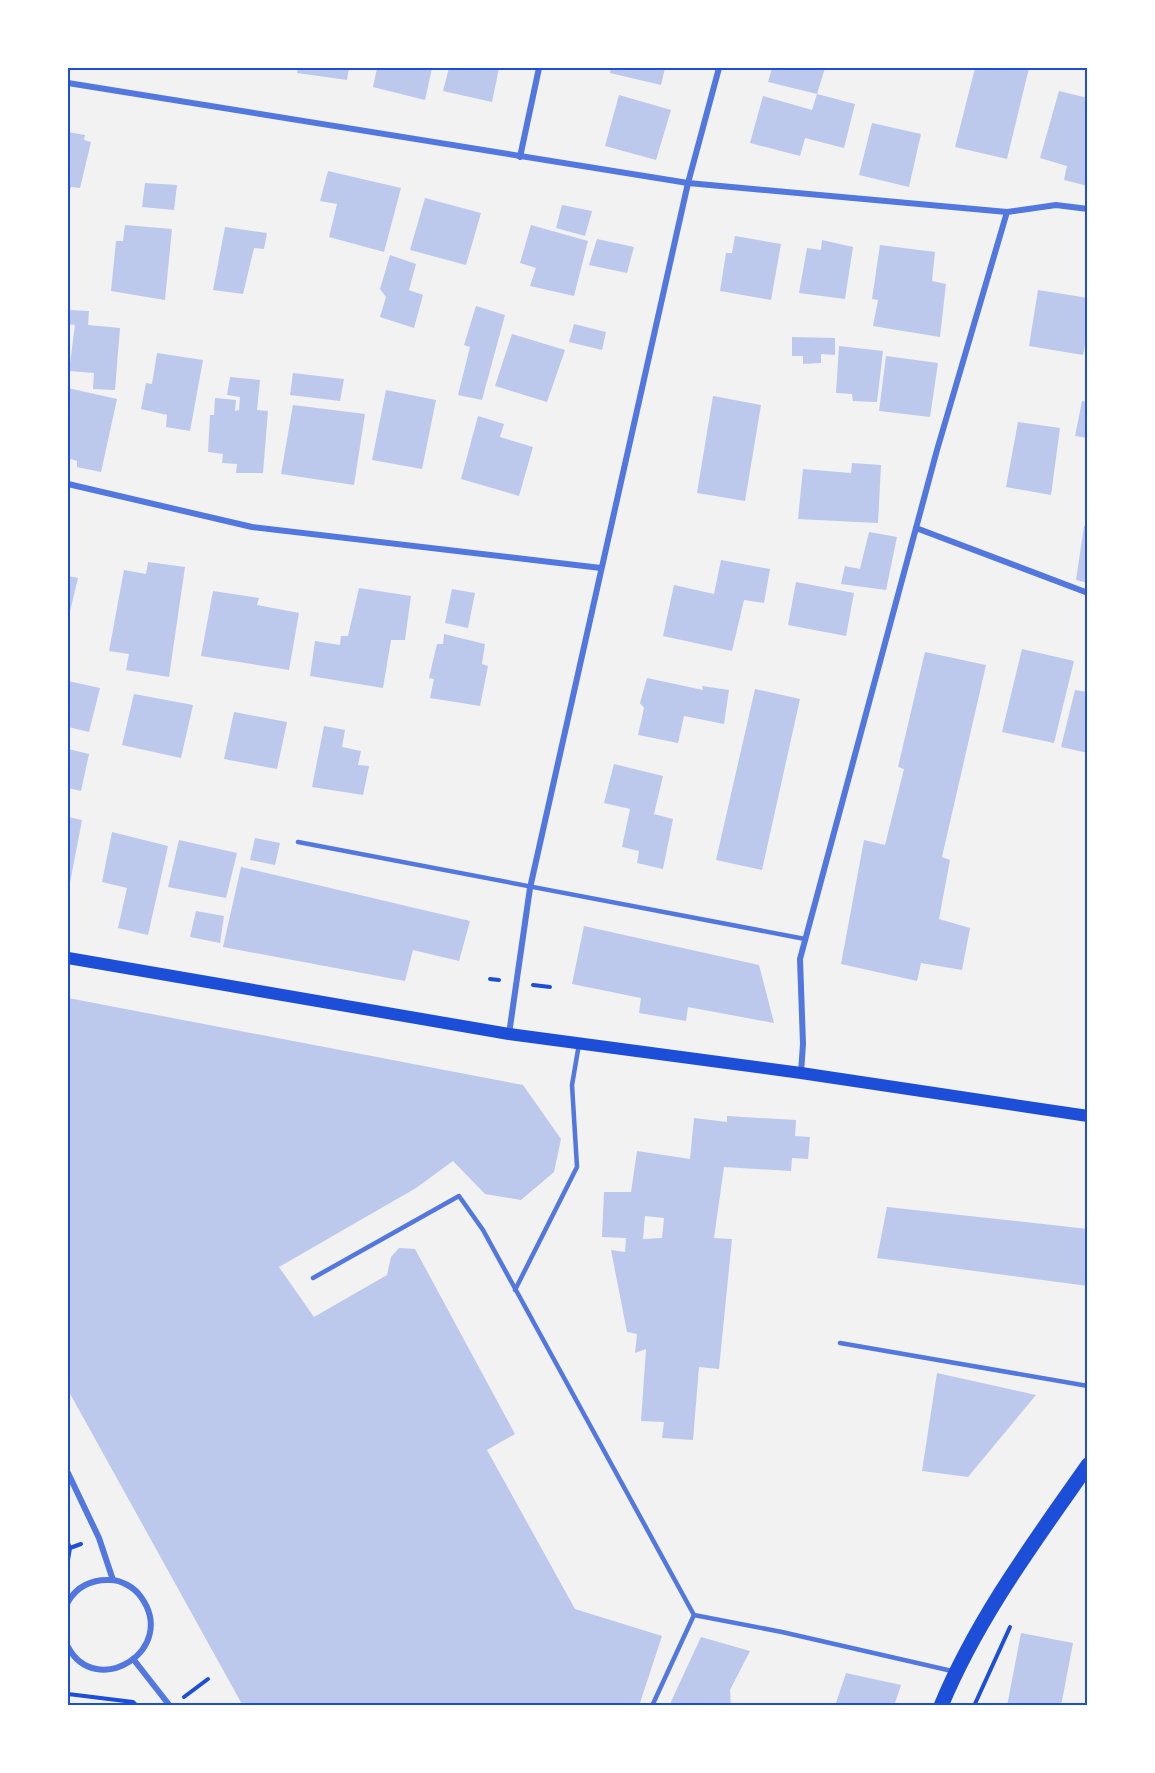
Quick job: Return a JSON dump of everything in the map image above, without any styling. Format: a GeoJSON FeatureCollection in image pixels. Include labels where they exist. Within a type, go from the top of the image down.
{"type":"FeatureCollection","features":[{"type":"Feature","properties":{"kind":"main road"},"geometry":{"type":"LineString","coordinates":[[68,958],[509,1034],[801,1073],[1088,1116]]}},
{"type":"Feature","properties":{"kind":"main road"},"geometry":{"type":"LineString","coordinates":[[941,1706],[955,1672],[1005,1584],[1088,1465]]}},
{"type":"Feature","properties":{"kind":"street"},"geometry":{"type":"LineString","coordinates":[[520,157],[538,68]]}},
{"type":"Feature","properties":{"kind":"street"},"geometry":{"type":"LineString","coordinates":[[509,1034],[530,888],[688,183],[719,68]]}},
{"type":"Feature","properties":{"kind":"street"},"geometry":{"type":"LineString","coordinates":[[68,83],[688,183],[1006,212],[1056,205],[1088,209]]}},
{"type":"Feature","properties":{"kind":"street"},"geometry":{"type":"LineString","coordinates":[[801,1073],[803,1044],[800,958],[916,528],[1006,212]]}},
{"type":"Feature","properties":{"kind":"street"},"geometry":{"type":"LineString","coordinates":[[68,484],[252,527],[601,568]]}},
{"type":"Feature","properties":{"kind":"street"},"geometry":{"type":"LineString","coordinates":[[916,528],[1088,593]]}},
{"type":"Feature","properties":{"kind":"street"},"geometry":{"type":"LineString","coordinates":[[68,1473],[99,1538],[113,1580]]}},
{"type":"Feature","properties":{"kind":"street"},"geometry":{"type":"LineString","coordinates":[[68,1602],[83,1586],[97,1580],[113,1580],[127,1584],[139,1593],[147,1606],[151,1620],[150,1635],[144,1649],[134,1660],[121,1667],[108,1670],[81,1662],[68,1651]]}},
{"type":"Feature","properties":{"kind":"street"},"geometry":{"type":"LineString","coordinates":[[134,1660],[170,1706]]}},
{"type":"Feature","properties":{"kind":"lane"},"geometry":{"type":"LineString","coordinates":[[298,842],[805,939]]}},
{"type":"Feature","properties":{"kind":"lane"},"geometry":{"type":"LineString","coordinates":[[515,1290],[577,1167],[572,1085],[579,1044]]}},
{"type":"Feature","properties":{"kind":"lane"},"geometry":{"type":"LineString","coordinates":[[313,1278],[459,1196],[483,1230],[694,1615]]}},
{"type":"Feature","properties":{"kind":"lane"},"geometry":{"type":"LineString","coordinates":[[840,1343],[1088,1386]]}},
{"type":"Feature","properties":{"kind":"lane"},"geometry":{"type":"LineString","coordinates":[[694,1615],[782,1632],[955,1672]]}},
{"type":"Feature","properties":{"kind":"lane"},"geometry":{"type":"LineString","coordinates":[[652,1706],[694,1615]]}},
{"type":"Feature","properties":{"kind":"path"},"geometry":{"type":"LineString","coordinates":[[68,1543],[70,1548],[68,1560]]}},
{"type":"Feature","properties":{"kind":"path"},"geometry":{"type":"LineString","coordinates":[[979,1706],[975,1703],[1013,1621]]}},
{"type":"Feature","properties":{"kind":"path"},"geometry":{"type":"LineString","coordinates":[[181,1699],[208,1679]]}},
{"type":"Feature","properties":{"kind":"path"},"geometry":{"type":"LineString","coordinates":[[68,1694],[133,1702],[137,1706]]}},
{"type":"Feature","properties":{"kind":"building"},"geometry":{"type":"Polygon","coordinates":[[[298,68],[349,68],[347,80],[297,73],[298,68]]]}},
{"type":"Feature","properties":{"kind":"building"},"geometry":{"type":"Polygon","coordinates":[[[377,68],[432,68],[425,100],[373,87],[377,68]]]}},
{"type":"Feature","properties":{"kind":"building"},"geometry":{"type":"Polygon","coordinates":[[[449,68],[499,68],[492,102],[443,91],[449,68]]]}},
{"type":"Feature","properties":{"kind":"building"},"geometry":{"type":"Polygon","coordinates":[[[611,68],[665,68],[661,85],[610,73],[611,68]]]}},
{"type":"Feature","properties":{"kind":"building"},"geometry":{"type":"Polygon","coordinates":[[[772,68],[825,68],[817,94],[768,82],[772,68]]]}},
{"type":"Feature","properties":{"kind":"building"},"geometry":{"type":"Polygon","coordinates":[[[975,68],[1029,68],[1007,159],[955,147],[975,68]]]}},
{"type":"Feature","properties":{"kind":"building"},"geometry":{"type":"Polygon","coordinates":[[[1059,91],[1088,98],[1088,186],[1064,180],[1067,166],[1040,158],[1059,91]]]}},
{"type":"Feature","properties":{"kind":"building"},"geometry":{"type":"Polygon","coordinates":[[[817,94],[855,104],[844,148],[805,138],[800,156],[750,143],[763,96],[812,110],[817,94]]]}},
{"type":"Feature","properties":{"kind":"building"},"geometry":{"type":"Polygon","coordinates":[[[619,95],[671,110],[656,160],[605,146],[619,95]]]}},
{"type":"Feature","properties":{"kind":"building"},"geometry":{"type":"Polygon","coordinates":[[[872,123],[921,134],[909,187],[859,175],[872,123]]]}},
{"type":"Feature","properties":{"kind":"building"},"geometry":{"type":"Polygon","coordinates":[[[68,132],[85,135],[84,140],[91,142],[80,188],[71,187],[68,196],[68,132]]]}},
{"type":"Feature","properties":{"kind":"building"},"geometry":{"type":"Polygon","coordinates":[[[328,171],[401,188],[384,252],[329,237],[337,204],[320,201],[328,171]]]}},
{"type":"Feature","properties":{"kind":"building"},"geometry":{"type":"Polygon","coordinates":[[[145,183],[177,185],[174,210],[142,207],[145,183]]]}},
{"type":"Feature","properties":{"kind":"building"},"geometry":{"type":"Polygon","coordinates":[[[425,198],[481,213],[466,265],[410,250],[425,198]]]}},
{"type":"Feature","properties":{"kind":"building"},"geometry":{"type":"Polygon","coordinates":[[[562,205],[592,211],[585,236],[556,228],[562,205]]]}},
{"type":"Feature","properties":{"kind":"building"},"geometry":{"type":"Polygon","coordinates":[[[125,225],[172,229],[165,300],[111,291],[116,241],[123,241],[125,225]]]}},
{"type":"Feature","properties":{"kind":"building"},"geometry":{"type":"Polygon","coordinates":[[[531,225],[588,241],[574,296],[530,286],[536,268],[520,263],[531,225]]]}},
{"type":"Feature","properties":{"kind":"building"},"geometry":{"type":"Polygon","coordinates":[[[225,227],[267,233],[264,249],[254,248],[243,294],[213,290],[225,227]]]}},
{"type":"Feature","properties":{"kind":"building"},"geometry":{"type":"Polygon","coordinates":[[[735,236],[781,244],[771,300],[720,291],[726,253],[732,253],[735,236]]]}},
{"type":"Feature","properties":{"kind":"building"},"geometry":{"type":"Polygon","coordinates":[[[597,239],[634,247],[627,273],[589,265],[597,239]]]}},
{"type":"Feature","properties":{"kind":"building"},"geometry":{"type":"Polygon","coordinates":[[[822,240],[853,247],[845,299],[799,293],[807,248],[821,250],[822,240]]]}},
{"type":"Feature","properties":{"kind":"building"},"geometry":{"type":"Polygon","coordinates":[[[880,245],[935,252],[932,281],[946,284],[940,337],[873,326],[878,300],[872,299],[880,245]]]}},
{"type":"Feature","properties":{"kind":"building"},"geometry":{"type":"Polygon","coordinates":[[[390,255],[416,264],[409,290],[423,295],[414,328],[380,317],[386,297],[380,289],[390,255]]]}},
{"type":"Feature","properties":{"kind":"building"},"geometry":{"type":"Polygon","coordinates":[[[1038,290],[1088,298],[1088,328],[1083,355],[1029,346],[1038,290]]]}},
{"type":"Feature","properties":{"kind":"building"},"geometry":{"type":"Polygon","coordinates":[[[476,306],[505,315],[482,400],[458,395],[470,347],[464,345],[476,306]]]}},
{"type":"Feature","properties":{"kind":"building"},"geometry":{"type":"Polygon","coordinates":[[[68,310],[89,311],[88,325],[120,328],[115,390],[93,389],[94,373],[69,371],[75,325],[68,324],[68,310]]]}},
{"type":"Feature","properties":{"kind":"building"},"geometry":{"type":"Polygon","coordinates":[[[574,324],[606,332],[602,350],[569,342],[574,324]]]}},
{"type":"Feature","properties":{"kind":"building"},"geometry":{"type":"Polygon","coordinates":[[[512,334],[565,350],[547,402],[495,386],[512,334]]]}},
{"type":"Feature","properties":{"kind":"building"},"geometry":{"type":"Polygon","coordinates":[[[792,337],[835,338],[835,355],[821,354],[821,363],[803,364],[803,356],[792,356],[792,337]]]}},
{"type":"Feature","properties":{"kind":"building"},"geometry":{"type":"Polygon","coordinates":[[[839,346],[883,351],[877,402],[853,401],[852,394],[836,393],[839,346]]]}},
{"type":"Feature","properties":{"kind":"building"},"geometry":{"type":"Polygon","coordinates":[[[157,353],[203,360],[190,431],[166,427],[167,415],[141,409],[146,383],[152,384],[157,353]]]}},
{"type":"Feature","properties":{"kind":"building"},"geometry":{"type":"Polygon","coordinates":[[[886,356],[938,363],[930,417],[879,411],[886,356]]]}},
{"type":"Feature","properties":{"kind":"building"},"geometry":{"type":"Polygon","coordinates":[[[293,373],[344,379],[340,401],[290,395],[293,373]]]}},
{"type":"Feature","properties":{"kind":"building"},"geometry":{"type":"Polygon","coordinates":[[[230,377],[260,380],[257,410],[268,411],[263,473],[236,473],[237,464],[222,463],[223,454],[208,452],[210,415],[214,415],[215,398],[236,400],[235,411],[239,410],[240,397],[227,395],[230,377]]]}},
{"type":"Feature","properties":{"kind":"building"},"geometry":{"type":"Polygon","coordinates":[[[68,388],[117,399],[101,472],[77,467],[77,461],[68,458],[68,388]]]}},
{"type":"Feature","properties":{"kind":"building"},"geometry":{"type":"Polygon","coordinates":[[[386,390],[436,400],[422,469],[372,460],[386,390]]]}},
{"type":"Feature","properties":{"kind":"building"},"geometry":{"type":"Polygon","coordinates":[[[713,396],[761,405],[745,501],[697,493],[713,396]]]}},
{"type":"Feature","properties":{"kind":"building"},"geometry":{"type":"Polygon","coordinates":[[[1082,401],[1088,402],[1088,438],[1075,436],[1082,401]]]}},
{"type":"Feature","properties":{"kind":"building"},"geometry":{"type":"Polygon","coordinates":[[[293,405],[365,414],[354,485],[281,474],[293,405]]]}},
{"type":"Feature","properties":{"kind":"building"},"geometry":{"type":"Polygon","coordinates":[[[478,416],[504,424],[500,437],[533,447],[519,496],[461,479],[478,416]]]}},
{"type":"Feature","properties":{"kind":"building"},"geometry":{"type":"Polygon","coordinates":[[[1018,422],[1060,428],[1051,495],[1006,487],[1018,422]]]}},
{"type":"Feature","properties":{"kind":"building"},"geometry":{"type":"Polygon","coordinates":[[[852,463],[881,465],[878,523],[798,519],[803,469],[851,473],[852,463]]]}},
{"type":"Feature","properties":{"kind":"building"},"geometry":{"type":"Polygon","coordinates":[[[1084,526],[1088,527],[1088,583],[1076,580],[1084,526]]]}},
{"type":"Feature","properties":{"kind":"building"},"geometry":{"type":"Polygon","coordinates":[[[869,532],[897,537],[886,590],[841,584],[845,566],[860,569],[869,532]]]}},
{"type":"Feature","properties":{"kind":"building"},"geometry":{"type":"Polygon","coordinates":[[[721,560],[770,569],[764,603],[744,600],[732,651],[663,636],[674,585],[714,594],[721,560]]]}},
{"type":"Feature","properties":{"kind":"building"},"geometry":{"type":"Polygon","coordinates":[[[148,562],[185,567],[169,677],[126,670],[129,654],[109,651],[124,570],[146,574],[148,562]]]}},
{"type":"Feature","properties":{"kind":"building"},"geometry":{"type":"Polygon","coordinates":[[[68,576],[78,578],[68,620],[68,576]]]}},
{"type":"Feature","properties":{"kind":"building"},"geometry":{"type":"Polygon","coordinates":[[[796,582],[854,593],[846,636],[788,625],[796,582]]]}},
{"type":"Feature","properties":{"kind":"building"},"geometry":{"type":"Polygon","coordinates":[[[359,588],[411,596],[405,640],[391,640],[383,688],[310,676],[315,641],[340,645],[341,636],[348,636],[359,588]]]}},
{"type":"Feature","properties":{"kind":"building"},"geometry":{"type":"Polygon","coordinates":[[[452,589],[475,593],[468,628],[445,623],[452,589]]]}},
{"type":"Feature","properties":{"kind":"building"},"geometry":{"type":"Polygon","coordinates":[[[213,591],[259,598],[257,605],[299,613],[289,670],[201,656],[213,591]]]}},
{"type":"Feature","properties":{"kind":"building"},"geometry":{"type":"Polygon","coordinates":[[[444,634],[485,644],[482,664],[488,666],[480,706],[430,698],[434,679],[429,678],[437,644],[443,644],[444,634]]]}},
{"type":"Feature","properties":{"kind":"building"},"geometry":{"type":"Polygon","coordinates":[[[1022,649],[1074,661],[1054,743],[1002,732],[1022,649]]]}},
{"type":"Feature","properties":{"kind":"building"},"geometry":{"type":"Polygon","coordinates":[[[925,652],[986,665],[942,857],[950,860],[939,919],[970,928],[962,970],[921,963],[917,981],[841,964],[864,840],[885,845],[904,769],[898,767],[925,652]]]}},
{"type":"Feature","properties":{"kind":"building"},"geometry":{"type":"Polygon","coordinates":[[[647,678],[703,690],[702,686],[729,690],[724,724],[684,716],[678,743],[638,735],[644,708],[640,703],[647,678]]]}},
{"type":"Feature","properties":{"kind":"building"},"geometry":{"type":"Polygon","coordinates":[[[68,681],[100,688],[89,732],[68,727],[68,681]]]}},
{"type":"Feature","properties":{"kind":"building"},"geometry":{"type":"Polygon","coordinates":[[[755,689],[800,699],[762,870],[716,860],[755,689]]]}},
{"type":"Feature","properties":{"kind":"building"},"geometry":{"type":"Polygon","coordinates":[[[1075,690],[1088,692],[1088,753],[1061,747],[1075,690]]]}},
{"type":"Feature","properties":{"kind":"building"},"geometry":{"type":"Polygon","coordinates":[[[134,694],[193,705],[181,758],[122,745],[134,694]]]}},
{"type":"Feature","properties":{"kind":"building"},"geometry":{"type":"Polygon","coordinates":[[[234,712],[287,722],[277,769],[224,759],[234,712]]]}},
{"type":"Feature","properties":{"kind":"building"},"geometry":{"type":"Polygon","coordinates":[[[324,726],[345,730],[342,747],[361,751],[358,765],[369,766],[363,795],[312,787],[324,726]]]}},
{"type":"Feature","properties":{"kind":"building"},"geometry":{"type":"Polygon","coordinates":[[[68,749],[89,754],[81,791],[68,788],[68,749]]]}},
{"type":"Feature","properties":{"kind":"building"},"geometry":{"type":"Polygon","coordinates":[[[614,764],[663,776],[654,814],[673,819],[663,869],[637,863],[639,851],[622,847],[630,809],[604,803],[614,764]]]}},
{"type":"Feature","properties":{"kind":"building"},"geometry":{"type":"Polygon","coordinates":[[[68,817],[82,820],[69,888],[68,888],[68,817]]]}},
{"type":"Feature","properties":{"kind":"building"},"geometry":{"type":"Polygon","coordinates":[[[112,832],[168,846],[148,935],[118,928],[127,888],[102,882],[112,832]]]}},
{"type":"Feature","properties":{"kind":"building"},"geometry":{"type":"Polygon","coordinates":[[[255,838],[280,843],[275,865],[250,860],[255,838]]]}},
{"type":"Feature","properties":{"kind":"building"},"geometry":{"type":"Polygon","coordinates":[[[179,840],[237,853],[226,898],[168,887],[179,840]]]}},
{"type":"Feature","properties":{"kind":"building"},"geometry":{"type":"Polygon","coordinates":[[[241,867],[470,921],[459,961],[413,950],[405,981],[223,947],[241,867]]]}},
{"type":"Feature","properties":{"kind":"building"},"geometry":{"type":"Polygon","coordinates":[[[196,911],[224,916],[220,943],[190,937],[196,911]]]}},
{"type":"Feature","properties":{"kind":"building"},"geometry":{"type":"Polygon","coordinates":[[[584,926],[759,965],[774,1023],[688,1007],[686,1021],[639,1013],[641,998],[572,984],[584,926]]]}},
{"type":"Feature","properties":{"kind":"building"},"geometry":{"type":"Polygon","coordinates":[[[68,998],[523,1085],[561,1139],[554,1172],[521,1200],[485,1194],[453,1161],[416,1188],[279,1267],[314,1317],[387,1275],[391,1257],[399,1248],[415,1249],[515,1434],[487,1450],[575,1609],[662,1636],[639,1706],[243,1706],[68,1390],[68,998]]]}},
{"type":"Feature","properties":{"kind":"building"},"geometry":{"type":"Polygon","coordinates":[[[727,1116],[796,1120],[795,1136],[810,1137],[808,1159],[792,1158],[791,1171],[724,1167],[714,1238],[732,1239],[719,1369],[699,1367],[693,1440],[662,1438],[664,1422],[641,1421],[646,1349],[635,1353],[637,1334],[627,1332],[611,1250],[625,1252],[626,1238],[602,1237],[604,1192],[631,1192],[637,1151],[690,1159],[694,1118],[727,1122],[727,1116]],[[645,1216],[643,1239],[662,1238],[664,1218],[645,1216]]]}},
{"type":"Feature","properties":{"kind":"building"},"geometry":{"type":"Polygon","coordinates":[[[887,1207],[1088,1229],[1088,1286],[877,1258],[887,1207]]]}},
{"type":"Feature","properties":{"kind":"building"},"geometry":{"type":"Polygon","coordinates":[[[937,1373],[1036,1395],[968,1477],[922,1471],[937,1373]]]}},
{"type":"Feature","properties":{"kind":"building"},"geometry":{"type":"Polygon","coordinates":[[[1021,1633],[1073,1643],[1061,1706],[1007,1706],[1021,1633]]]}},
{"type":"Feature","properties":{"kind":"building"},"geometry":{"type":"Polygon","coordinates":[[[701,1637],[750,1651],[730,1690],[731,1706],[669,1706],[701,1637]]]}},
{"type":"Feature","properties":{"kind":"building"},"geometry":{"type":"Polygon","coordinates":[[[846,1673],[901,1685],[894,1706],[835,1706],[846,1673]]]}}]}
